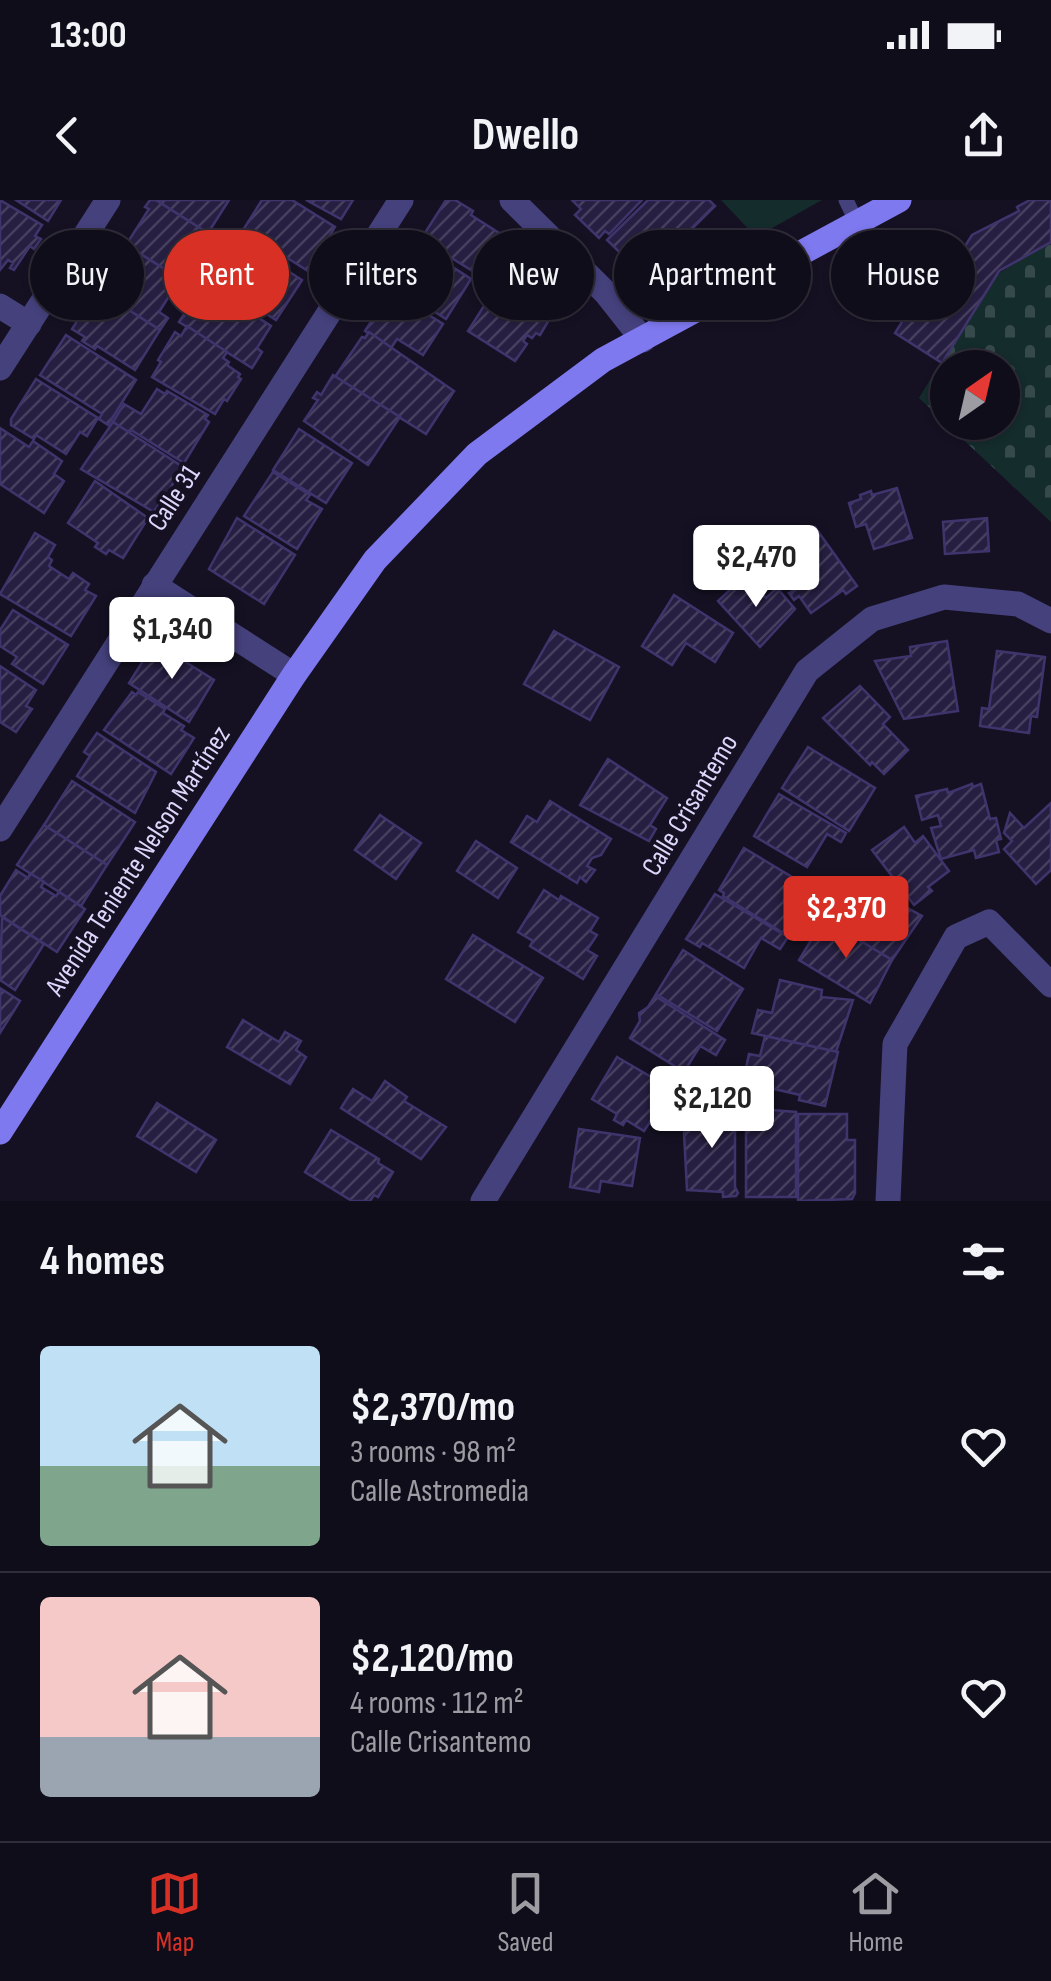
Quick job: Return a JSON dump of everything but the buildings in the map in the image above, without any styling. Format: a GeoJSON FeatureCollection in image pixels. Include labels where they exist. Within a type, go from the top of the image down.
{"type":"FeatureCollection","features":[{"type":"Feature","properties":{"kind":"street"},"geometry":{"type":"LineString","coordinates":[[0,368],[108,200]]}},
{"type":"Feature","properties":{"kind":"street","name":"Calle 31"},"geometry":{"type":"LineString","coordinates":[[0,829],[400,200]]}},
{"type":"Feature","properties":{"kind":"street"},"geometry":{"type":"LineString","coordinates":[[512,200],[606,293],[642,340]]}},
{"type":"Feature","properties":{"kind":"street","name":"Avenida Teniente Nelson Martínez"},"geometry":{"type":"LineString","coordinates":[[0,1132],[294,675],[374,560],[477,454],[604,360],[851,212],[899,200]]}},
{"type":"Feature","properties":{"kind":"street"},"geometry":{"type":"LineString","coordinates":[[0,306],[28,324]]}},
{"type":"Feature","properties":{"kind":"street"},"geometry":{"type":"LineString","coordinates":[[154,585],[294,675]]}},
{"type":"Feature","properties":{"kind":"street","name":"Calle Crisantemo"},"geometry":{"type":"LineString","coordinates":[[489,1199],[807,671],[872,619],[944,597],[1018,604],[1051,621]]}},
{"type":"Feature","properties":{"kind":"street"},"geometry":{"type":"LineString","coordinates":[[888,1201],[895,1044],[956,936],[989,922],[1051,984]]}},
{"type":"Feature","properties":{"kind":"green space"},"geometry":{"type":"Polygon","coordinates":[[[721,200],[822,200],[768,230],[749,230],[721,200]]]}},
{"type":"Feature","properties":{"kind":"green space"},"geometry":{"type":"Polygon","coordinates":[[[1051,238],[1051,522],[964,440],[1020,440],[1020,350],[948,350],[966,320],[975,320],[975,305],[991,279],[1051,238]]]}},
{"type":"Feature","properties":{"kind":"green space"},"geometry":{"type":"Polygon","coordinates":[[[930,380],[930,408],[919,398],[930,380]]]}}]}
